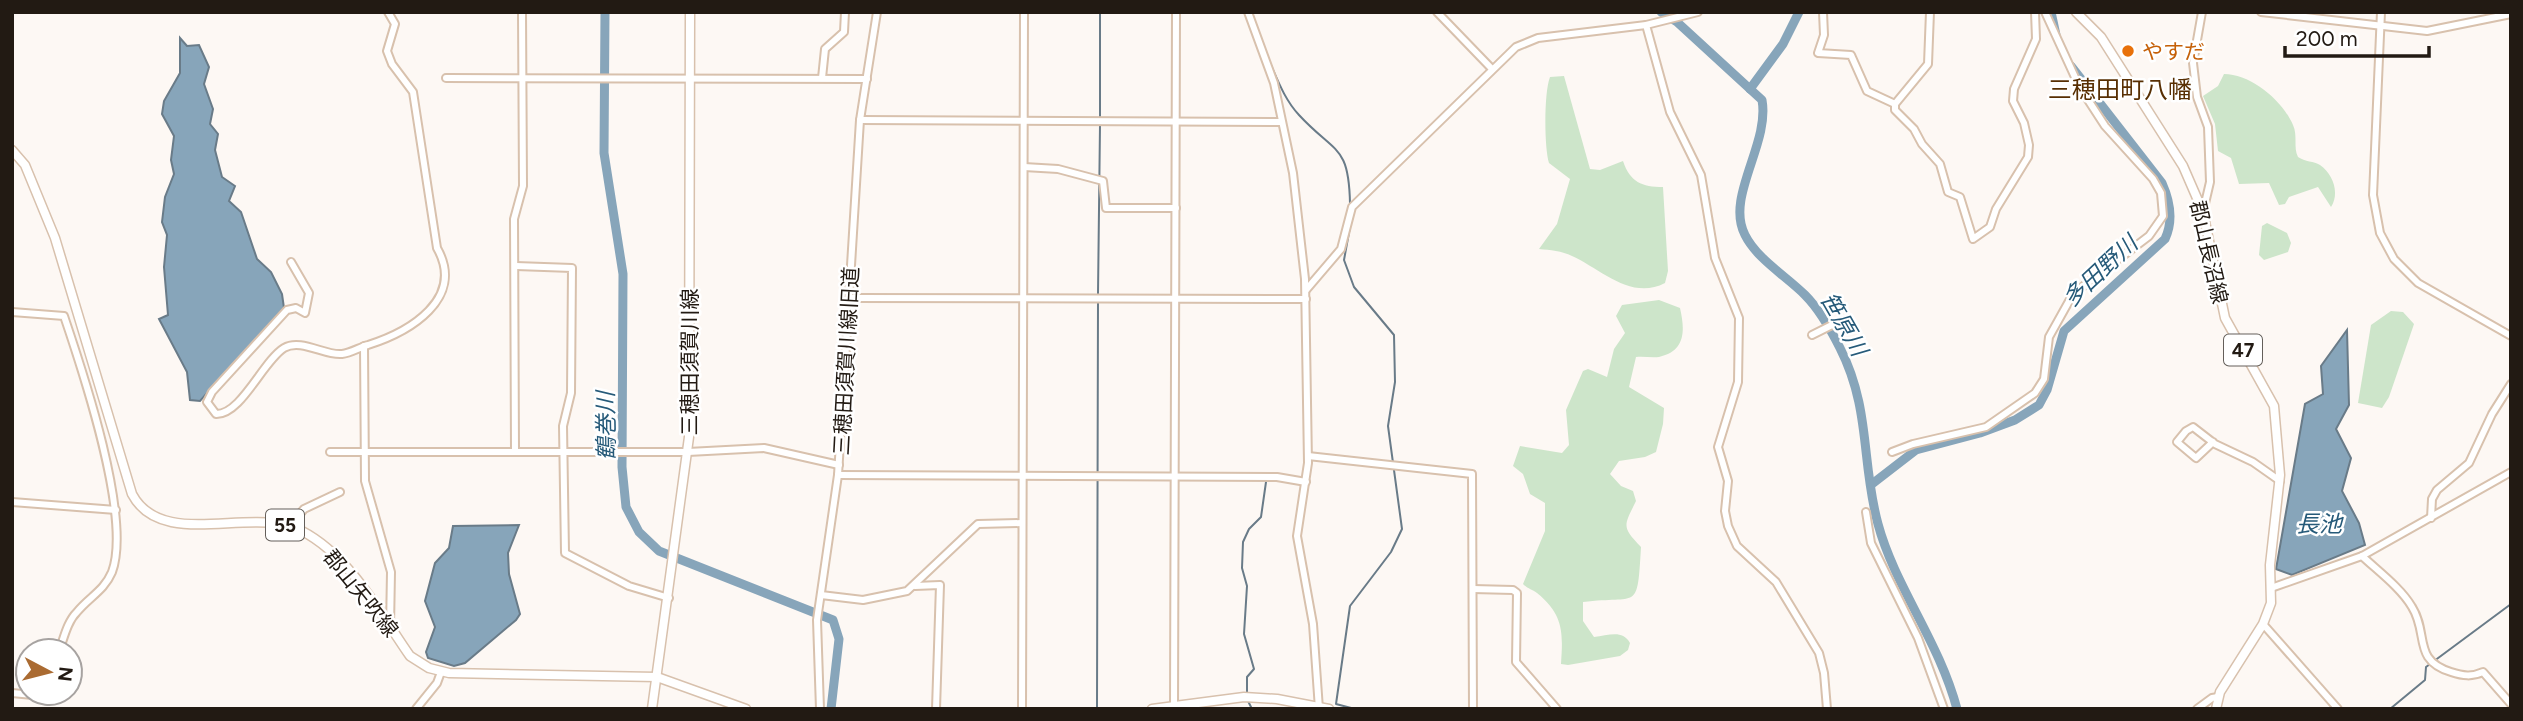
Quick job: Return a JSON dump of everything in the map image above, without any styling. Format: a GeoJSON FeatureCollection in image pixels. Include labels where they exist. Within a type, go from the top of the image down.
{"type":"FeatureCollection","features":[{"type":"Feature","properties":{"kind":"main road","name":"三穂田須賀川線"},"geometry":{"type":"LineString","coordinates":[[652,709],[688,452],[690,12]]}},
{"type":"Feature","properties":{"kind":"main road","name":"郡山長沼線"},"geometry":{"type":"LineString","coordinates":[[2076,12],[2101,37],[2183,166],[2203,212],[2225,318],[2274,406],[2280,481],[2270,565],[2272,603],[2263,624],[2218,697],[2216,709]]}},
{"type":"Feature","properties":{"kind":"main road","name":"郡山矢吹線"},"geometry":{"type":"LineString","coordinates":[[12,150],[25,165],[55,238],[124,472],[139,507],[150,516],[175,523],[290,526],[329,548],[419,664],[441,672],[657,677],[746,709]]}},
{"type":"Feature","properties":{"kind":"main road"},"geometry":{"type":"LineString","coordinates":[[1152,709],[1244,697],[1277,699],[1329,709]]}},
{"type":"Feature","properties":{"kind":"street"},"geometry":{"type":"LineString","coordinates":[[292,262],[309,293],[305,313],[296,309],[287,310],[212,392],[207,402],[212,410],[221,414],[230,410],[284,348],[297,345],[344,354],[404,332],[436,302],[445,278],[443,259],[437,248],[413,92],[388,57],[387,44],[395,24],[388,12]]}},
{"type":"Feature","properties":{"kind":"street"},"geometry":{"type":"LineString","coordinates":[[515,451],[514,212],[523,187],[522,12]]}},
{"type":"Feature","properties":{"kind":"street"},"geometry":{"type":"LineString","coordinates":[[822,78],[825,49],[844,32],[845,12]]}},
{"type":"Feature","properties":{"kind":"street","name":"三穂田須賀川線旧道"},"geometry":{"type":"LineString","coordinates":[[821,709],[817,620],[839,465],[860,120],[877,12]]}},
{"type":"Feature","properties":{"kind":"street"},"geometry":{"type":"LineString","coordinates":[[1022,709],[1024,12]]}},
{"type":"Feature","properties":{"kind":"street"},"geometry":{"type":"LineString","coordinates":[[1174,707],[1176,12]]}},
{"type":"Feature","properties":{"kind":"street"},"geometry":{"type":"LineString","coordinates":[[1248,12],[1271,72],[1293,173],[1306,290],[1308,456],[1297,536],[1313,624],[1318,708]]}},
{"type":"Feature","properties":{"kind":"street"},"geometry":{"type":"LineString","coordinates":[[1437,12],[1492,69]]}},
{"type":"Feature","properties":{"kind":"street"},"geometry":{"type":"LineString","coordinates":[[1306,290],[1346,240],[1352,207],[1516,47],[1538,38],[1646,24],[1698,12]]}},
{"type":"Feature","properties":{"kind":"street"},"geometry":{"type":"LineString","coordinates":[[1823,12],[1824,35],[1818,53],[1851,55],[1867,91],[1895,104]]}},
{"type":"Feature","properties":{"kind":"street"},"geometry":{"type":"LineString","coordinates":[[1930,12],[1928,64],[1895,104],[1895,110],[1914,129],[1940,164],[1948,192],[1960,197],[1973,239],[1981,236],[1990,227],[1996,209],[2028,157],[2029,145],[2024,122],[2013,101],[2014,89],[2036,38],[2035,12]]}},
{"type":"Feature","properties":{"kind":"street"},"geometry":{"type":"LineString","coordinates":[[1892,452],[1913,444],[1986,427],[2035,393],[2044,379],[2049,337],[2073,294],[2149,236],[2163,216],[2161,193],[2153,179],[2105,126],[2085,96],[2061,52],[2045,12]]}},
{"type":"Feature","properties":{"kind":"street"},"geometry":{"type":"LineString","coordinates":[[2202,12],[2193,63],[2197,97],[2208,127],[2210,182],[2203,212]]}},
{"type":"Feature","properties":{"kind":"street"},"geometry":{"type":"LineString","coordinates":[[2261,12],[2436,30],[2511,14]]}},
{"type":"Feature","properties":{"kind":"street"},"geometry":{"type":"LineString","coordinates":[[2381,12],[2373,195],[2383,240],[2394,259],[2418,283],[2511,336]]}},
{"type":"Feature","properties":{"kind":"street"},"geometry":{"type":"LineString","coordinates":[[1646,24],[1667,103],[1701,175],[1716,258],[1740,318],[1738,382],[1718,447],[1728,481],[1725,511],[1728,526],[1737,546],[1776,582],[1819,653],[1824,673],[1827,709]]}},
{"type":"Feature","properties":{"kind":"street"},"geometry":{"type":"LineString","coordinates":[[446,78],[867,79]]}},
{"type":"Feature","properties":{"kind":"street"},"geometry":{"type":"LineString","coordinates":[[860,120],[1281,122]]}},
{"type":"Feature","properties":{"kind":"street"},"geometry":{"type":"LineString","coordinates":[[1024,167],[1058,169],[1103,181],[1106,208],[1176,208]]}},
{"type":"Feature","properties":{"kind":"street"},"geometry":{"type":"LineString","coordinates":[[516,266],[572,268],[571,393],[563,423],[565,554],[629,586],[668,598]]}},
{"type":"Feature","properties":{"kind":"street"},"geometry":{"type":"LineString","coordinates":[[850,298],[1306,299]]}},
{"type":"Feature","properties":{"kind":"street"},"geometry":{"type":"LineString","coordinates":[[12,312],[64,316],[82,369],[116,510],[117,544],[112,571],[103,589],[76,612],[65,637]]}},
{"type":"Feature","properties":{"kind":"street"},"geometry":{"type":"LineString","coordinates":[[1812,335],[1840,321]]}},
{"type":"Feature","properties":{"kind":"street"},"geometry":{"type":"LineString","coordinates":[[364,346],[368,497],[391,572],[390,627]]}},
{"type":"Feature","properties":{"kind":"street"},"geometry":{"type":"LineString","coordinates":[[2431,518],[2432,499],[2437,490],[2469,463],[2492,414],[2511,384]]}},
{"type":"Feature","properties":{"kind":"street"},"geometry":{"type":"LineString","coordinates":[[2213,442],[2199,458],[2193,457],[2177,442],[2191,427],[2280,481]]}},
{"type":"Feature","properties":{"kind":"street"},"geometry":{"type":"LineString","coordinates":[[330,452],[688,452],[775,449],[839,465]]}},
{"type":"Feature","properties":{"kind":"street"},"geometry":{"type":"LineString","coordinates":[[1308,456],[1472,474],[1473,709]]}},
{"type":"Feature","properties":{"kind":"street"},"geometry":{"type":"LineString","coordinates":[[2272,588],[2362,556],[2511,472]]}},
{"type":"Feature","properties":{"kind":"street"},"geometry":{"type":"LineString","coordinates":[[838,475],[1277,477],[1306,482]]}},
{"type":"Feature","properties":{"kind":"street"},"geometry":{"type":"LineString","coordinates":[[290,526],[304,509],[340,492]]}},
{"type":"Feature","properties":{"kind":"street"},"geometry":{"type":"LineString","coordinates":[[12,502],[116,510]]}},
{"type":"Feature","properties":{"kind":"street"},"geometry":{"type":"LineString","coordinates":[[1866,512],[1871,543],[1914,628],[1944,709]]}},
{"type":"Feature","properties":{"kind":"street"},"geometry":{"type":"LineString","coordinates":[[821,595],[868,599],[907,592],[978,524],[1022,523]]}},
{"type":"Feature","properties":{"kind":"street"},"geometry":{"type":"LineString","coordinates":[[2362,556],[2412,606],[2427,658],[2435,666],[2456,674],[2471,676],[2483,672],[2510,707]]}},
{"type":"Feature","properties":{"kind":"street"},"geometry":{"type":"LineString","coordinates":[[915,586],[940,585],[936,709]]}},
{"type":"Feature","properties":{"kind":"street"},"geometry":{"type":"LineString","coordinates":[[1473,589],[1513,590],[1517,593],[1516,662],[1558,709]]}},
{"type":"Feature","properties":{"kind":"street"},"geometry":{"type":"LineString","coordinates":[[2263,624],[2337,709]]}},
{"type":"Feature","properties":{"kind":"street"},"geometry":{"type":"LineString","coordinates":[[416,709],[438,683],[441,672]]}},
{"type":"Feature","properties":{"kind":"street"},"geometry":{"type":"LineString","coordinates":[[2197,709],[2211,698],[2218,697]]}},
{"type":"Feature","properties":{"kind":"green space"},"geometry":{"type":"Polygon","coordinates":[[[2224,74],[2245,78],[2264,90],[2281,106],[2294,129],[2298,157],[2320,165],[2332,179],[2335,196],[2331,207],[2318,187],[2289,197],[2285,204],[2279,205],[2269,183],[2239,184],[2231,158],[2218,151],[2215,124],[2203,96],[2218,86],[2224,74]]]}},
{"type":"Feature","properties":{"kind":"green space"},"geometry":{"type":"Polygon","coordinates":[[[1564,76],[1590,169],[1600,170],[1623,161],[1629,174],[1638,182],[1663,187],[1668,271],[1665,283],[1652,288],[1628,286],[1568,254],[1539,249],[1557,224],[1570,179],[1549,163],[1546,145],[1548,84],[1550,77],[1564,76]]]}},
{"type":"Feature","properties":{"kind":"green space"},"geometry":{"type":"Polygon","coordinates":[[[2267,223],[2287,233],[2291,243],[2288,252],[2264,260],[2259,255],[2262,226],[2267,223]]]}},
{"type":"Feature","properties":{"kind":"green space"},"geometry":{"type":"Polygon","coordinates":[[[1659,300],[1680,308],[1682,338],[1679,345],[1668,354],[1659,357],[1636,357],[1629,387],[1664,408],[1656,452],[1645,457],[1619,461],[1610,474],[1621,486],[1633,491],[1636,501],[1626,526],[1641,547],[1636,592],[1625,599],[1583,602],[1583,621],[1594,637],[1619,635],[1630,643],[1628,650],[1620,656],[1561,664],[1562,643],[1557,617],[1546,601],[1523,584],[1545,531],[1545,503],[1530,494],[1523,474],[1513,466],[1520,446],[1562,453],[1569,445],[1566,410],[1583,371],[1588,369],[1607,377],[1614,349],[1625,333],[1616,316],[1622,305],[1659,300]]]}},
{"type":"Feature","properties":{"kind":"green space"},"geometry":{"type":"Polygon","coordinates":[[[2391,311],[2403,312],[2414,324],[2389,397],[2382,408],[2358,403],[2371,325],[2391,311]]]}},
{"type":"Feature","properties":{"kind":"water"},"geometry":{"type":"Polygon","coordinates":[[[180,38],[187,46],[199,45],[209,67],[204,84],[213,109],[210,124],[218,134],[215,150],[222,177],[235,186],[229,201],[241,212],[257,259],[271,272],[282,294],[284,308],[200,401],[190,400],[187,372],[159,319],[168,315],[164,267],[167,235],[162,222],[165,197],[174,174],[171,160],[174,136],[162,114],[164,101],[180,73],[180,38]]]}},
{"type":"Feature","properties":{"kind":"water","name":"長池"},"geometry":{"type":"Polygon","coordinates":[[[2347,330],[2349,405],[2336,429],[2351,458],[2342,491],[2359,523],[2365,545],[2292,575],[2276,569],[2305,404],[2323,394],[2321,366],[2347,330]]]}},
{"type":"Feature","properties":{"kind":"water"},"geometry":{"type":"Polygon","coordinates":[[[519,525],[508,553],[509,574],[520,614],[516,620],[465,663],[454,666],[428,658],[426,652],[435,627],[425,601],[435,563],[449,548],[453,526],[519,525]]]}},
{"type":"Feature","properties":{"kind":"waterway","name":"鶴巻川"},"geometry":{"type":"LineString","coordinates":[[605,12],[604,153],[623,274],[622,467],[626,507],[639,532],[659,551],[833,620],[839,639],[831,709]]}},
{"type":"Feature","properties":{"kind":"waterway"},"geometry":{"type":"LineString","coordinates":[[1100,12],[1100,119]]}},
{"type":"Feature","properties":{"kind":"waterway","name":"笹原川"},"geometry":{"type":"LineString","coordinates":[[1661,12],[1677,22],[1762,100],[1760,134],[1740,204],[1740,220],[1750,244],[1810,301],[1840,348],[1857,393],[1878,524],[1895,570],[1939,660],[1957,709]]}},
{"type":"Feature","properties":{"kind":"waterway"},"geometry":{"type":"LineString","coordinates":[[1750,89],[1783,44],[1799,12]]}},
{"type":"Feature","properties":{"kind":"waterway","name":"多田野川"},"geometry":{"type":"LineString","coordinates":[[2051,12],[2056,35]]}},
{"type":"Feature","properties":{"kind":"waterway"},"geometry":{"type":"LineString","coordinates":[[1270,63],[1294,109],[1311,128],[1331,144],[1343,160],[1347,170],[1350,204]]}},
{"type":"Feature","properties":{"kind":"waterway","name":"多田野川"},"geometry":{"type":"LineString","coordinates":[[1872,484],[1916,450],[1980,433],[2015,420],[2039,405],[2047,390],[2064,331],[2165,239],[2170,211],[2162,183],[2071,66]]}},
{"type":"Feature","properties":{"kind":"waterway"},"geometry":{"type":"LineString","coordinates":[[1098,294],[1100,125]]}},
{"type":"Feature","properties":{"kind":"waterway"},"geometry":{"type":"LineString","coordinates":[[1350,227],[1344,260],[1354,287],[1394,335],[1395,382],[1388,426],[1402,529],[1391,552],[1350,606],[1336,704],[1355,709]]}},
{"type":"Feature","properties":{"kind":"waterway"},"geometry":{"type":"LineString","coordinates":[[1097,709],[1098,300]]}},
{"type":"Feature","properties":{"kind":"waterway"},"geometry":{"type":"LineString","coordinates":[[1247,693],[1247,677],[1254,669],[1244,634],[1247,586],[1242,568],[1243,542],[1249,529],[1261,517],[1266,482]]}},
{"type":"Feature","properties":{"kind":"waterway"},"geometry":{"type":"LineString","coordinates":[[2390,709],[2425,680],[2426,667],[2511,604]]}},
{"type":"Feature","properties":{"kind":"waterway"},"geometry":{"type":"LineString","coordinates":[[1247,699],[1252,709]]}},
{"type":"Feature","properties":{"kind":"place","name":"やすだ"},"geometry":{"type":"Point","coordinates":[2128,51]}},
{"type":"Feature","properties":{"kind":"district","name":"三穂田町八幡"},"geometry":{"type":"Point","coordinates":[2120,89]}}]}
